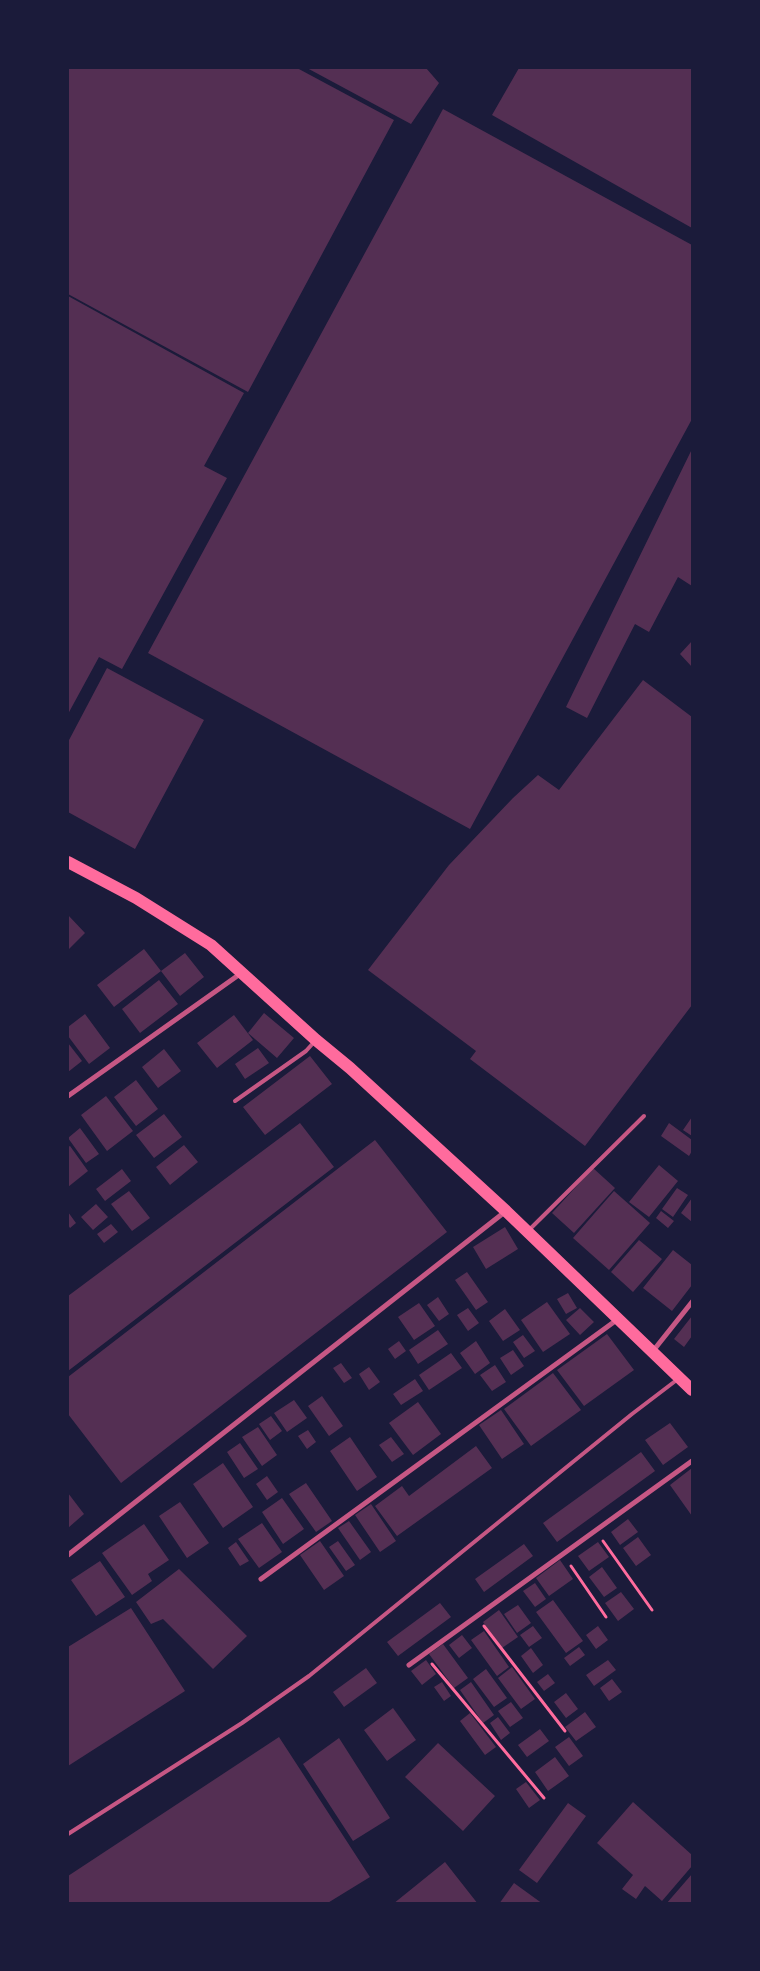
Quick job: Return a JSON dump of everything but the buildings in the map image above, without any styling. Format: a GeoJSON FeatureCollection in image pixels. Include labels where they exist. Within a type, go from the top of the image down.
{"type":"FeatureCollection","features":[{"type":"Feature","properties":{"kind":"main road"},"geometry":{"type":"LineString","coordinates":[[68,862],[136,898],[211,945],[506,1210],[692,1390]]}},
{"type":"Feature","properties":{"kind":"street"},"geometry":{"type":"LineString","coordinates":[[68,1096],[241,973]]}},
{"type":"Feature","properties":{"kind":"street"},"geometry":{"type":"LineString","coordinates":[[68,1555],[506,1210]]}},
{"type":"Feature","properties":{"kind":"street"},"geometry":{"type":"LineString","coordinates":[[653,1351],[692,1302]]}},
{"type":"Feature","properties":{"kind":"street"},"geometry":{"type":"LineString","coordinates":[[261,1579],[619,1318]]}},
{"type":"Feature","properties":{"kind":"street"},"geometry":{"type":"LineString","coordinates":[[409,1665],[692,1460]]}},
{"type":"Feature","properties":{"kind":"lane"},"geometry":{"type":"LineString","coordinates":[[235,1101],[306,1051],[316,1040]]}},
{"type":"Feature","properties":{"kind":"lane"},"geometry":{"type":"LineString","coordinates":[[528,1232],[644,1116]]}},
{"type":"Feature","properties":{"kind":"lane"},"geometry":{"type":"LineString","coordinates":[[68,1834],[242,1723],[309,1676],[625,1420],[680,1378]]}},
{"type":"Feature","properties":{"kind":"path"},"geometry":{"type":"LineString","coordinates":[[596,1530],[652,1610]]}},
{"type":"Feature","properties":{"kind":"path"},"geometry":{"type":"LineString","coordinates":[[562,1554],[606,1617]]}},
{"type":"Feature","properties":{"kind":"path"},"geometry":{"type":"LineString","coordinates":[[477,1617],[564,1731]]}},
{"type":"Feature","properties":{"kind":"path"},"geometry":{"type":"LineString","coordinates":[[424,1654],[544,1798]]}}]}
